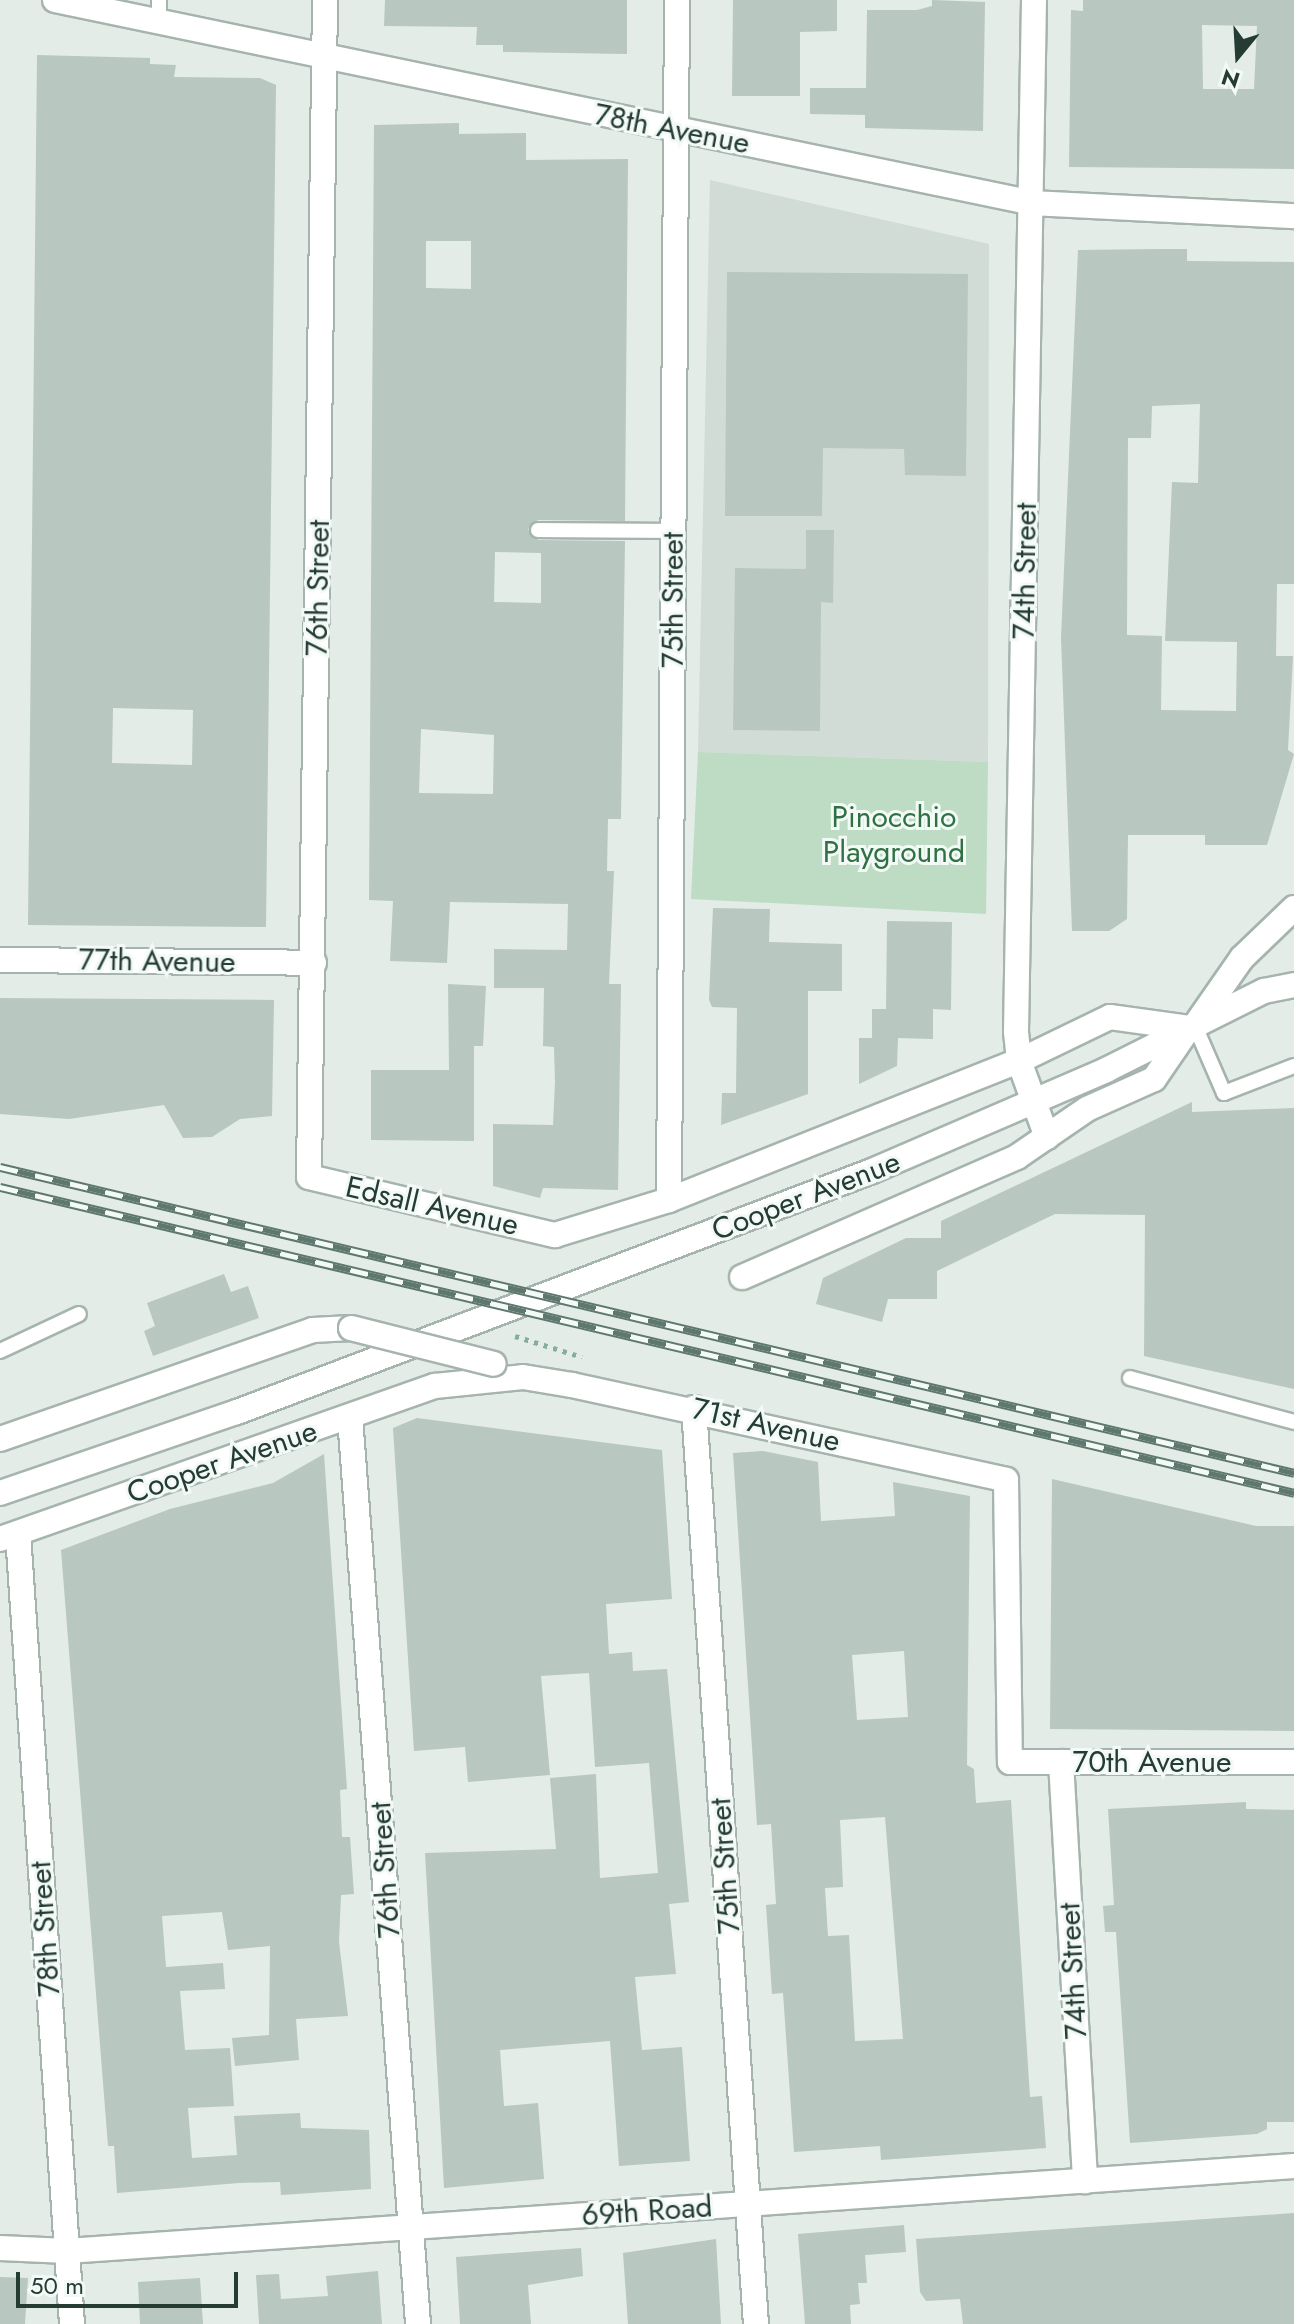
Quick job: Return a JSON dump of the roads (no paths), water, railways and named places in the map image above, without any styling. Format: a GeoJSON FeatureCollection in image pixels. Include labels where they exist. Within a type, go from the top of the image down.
{"type":"FeatureCollection","features":[{"type":"Feature","properties":{"kind":"street","name":"78th Avenue"},"geometry":{"type":"LineString","coordinates":[[55,0],[159,11],[324,59],[1033,203],[1294,216]]}},
{"type":"Feature","properties":{"kind":"street","name":"76th Street"},"geometry":{"type":"LineString","coordinates":[[309,1177],[325,0]]}},
{"type":"Feature","properties":{"kind":"street","name":"75th Street"},"geometry":{"type":"LineString","coordinates":[[669,1200],[677,0]]}},
{"type":"Feature","properties":{"kind":"street","name":"74th Street"},"geometry":{"type":"LineString","coordinates":[[1034,0],[1019,1061],[1047,1137]]}},
{"type":"Feature","properties":{"kind":"street"},"geometry":{"type":"LineString","coordinates":[[1192,1027],[1242,958],[1294,908]]}},
{"type":"Feature","properties":{"kind":"street","name":"77th Avenue"},"geometry":{"type":"LineString","coordinates":[[0,960],[314,963]]}},
{"type":"Feature","properties":{"kind":"street","name":"Cooper Avenue"},"geometry":{"type":"LineString","coordinates":[[0,1493],[237,1412],[602,1275],[1034,1102],[1264,991],[1294,985]]}},
{"type":"Feature","properties":{"kind":"street","name":"Cooper Avenue"},"geometry":{"type":"LineString","coordinates":[[555,1235],[669,1200],[1019,1061],[1110,1017],[1192,1027]]}},
{"type":"Feature","properties":{"kind":"street","name":"Cooper Avenue"},"geometry":{"type":"LineString","coordinates":[[742,1277],[1017,1157],[1087,1109],[1154,1079],[1192,1027]]}},
{"type":"Feature","properties":{"kind":"street","name":"Edsall Avenue"},"geometry":{"type":"LineString","coordinates":[[309,1177],[555,1235]]}},
{"type":"Feature","properties":{"kind":"street"},"geometry":{"type":"LineString","coordinates":[[0,1439],[313,1330],[351,1328],[494,1364],[523,1377]]}},
{"type":"Feature","properties":{"kind":"street","name":"Cooper Avenue"},"geometry":{"type":"LineString","coordinates":[[9,1537],[435,1386],[523,1377]]}},
{"type":"Feature","properties":{"kind":"street","name":"71st Avenue"},"geometry":{"type":"LineString","coordinates":[[523,1377],[694,1408],[1006,1480],[1010,1762]]}},
{"type":"Feature","properties":{"kind":"street","name":"75th Street"},"geometry":{"type":"LineString","coordinates":[[694,1408],[756,2324]]}},
{"type":"Feature","properties":{"kind":"street","name":"76th Street"},"geometry":{"type":"LineString","coordinates":[[350,1417],[418,2324]]}},
{"type":"Feature","properties":{"kind":"street","name":"78th Street"},"geometry":{"type":"LineString","coordinates":[[9,1537],[72,2324]]}},
{"type":"Feature","properties":{"kind":"street","name":"70th Avenue"},"geometry":{"type":"LineString","coordinates":[[1010,1762],[1294,1762]]}},
{"type":"Feature","properties":{"kind":"street","name":"74th Street"},"geometry":{"type":"LineString","coordinates":[[1061,1762],[1085,2181]]}},
{"type":"Feature","properties":{"kind":"street","name":"69th Road"},"geometry":{"type":"LineString","coordinates":[[0,2248],[67,2251],[1294,2166]]}},
{"type":"Feature","properties":{"kind":"lane"},"geometry":{"type":"LineString","coordinates":[[538,530],[673,531]]}},
{"type":"Feature","properties":{"kind":"lane"},"geometry":{"type":"LineString","coordinates":[[1192,1027],[1224,1093],[1294,1066]]}},
{"type":"Feature","properties":{"kind":"lane"},"geometry":{"type":"LineString","coordinates":[[0,1351],[79,1314]]}},
{"type":"Feature","properties":{"kind":"lane"},"geometry":{"type":"LineString","coordinates":[[1130,1378],[1294,1422]]}},
{"type":"Feature","properties":{"kind":"railway"},"geometry":{"type":"LineString","coordinates":[[0,1167],[1294,1473]]}},
{"type":"Feature","properties":{"kind":"railway"},"geometry":{"type":"LineString","coordinates":[[0,1187],[1294,1493]]}},
{"type":"Feature","properties":{"kind":"park label","name":"Pinocchio Playground"},"geometry":{"type":"Point","coordinates":[894,834]}}]}
